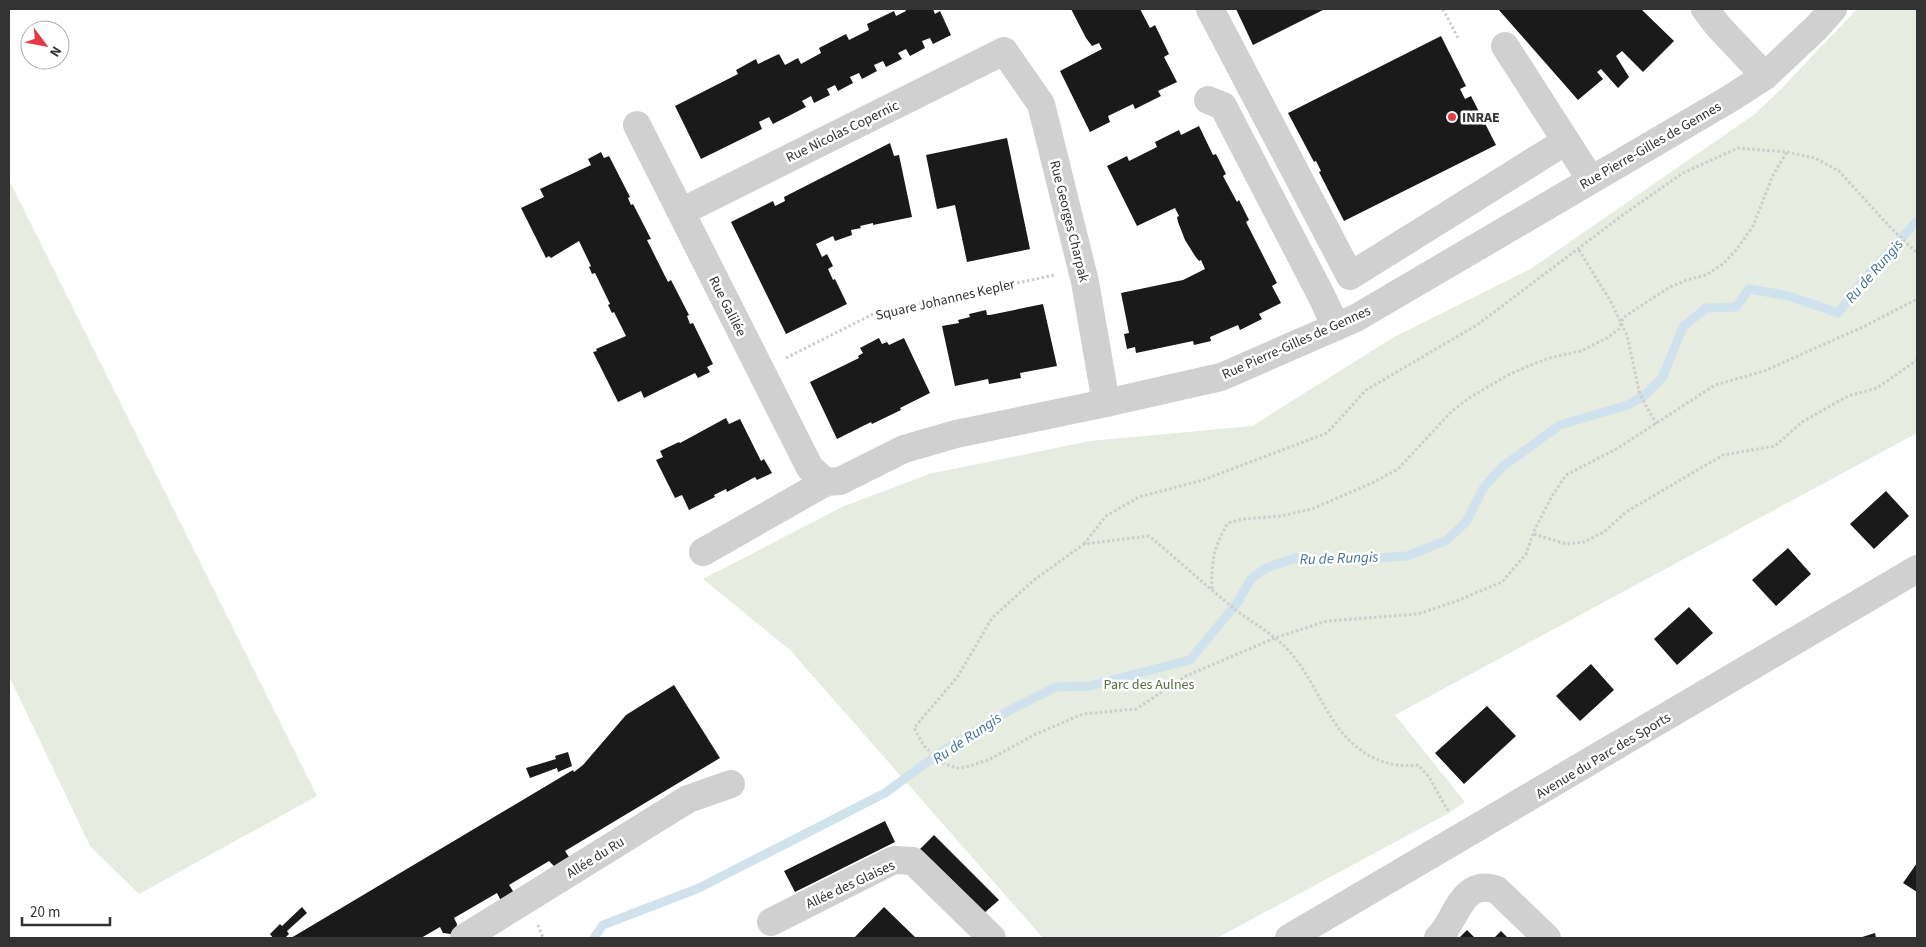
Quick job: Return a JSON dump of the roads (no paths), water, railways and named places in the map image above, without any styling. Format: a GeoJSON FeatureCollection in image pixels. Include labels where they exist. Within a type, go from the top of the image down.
{"type":"FeatureCollection","features":[{"type":"Feature","properties":{"kind":"street"},"geometry":{"type":"LineString","coordinates":[[1210,9],[1350,276],[1566,141]]}},
{"type":"Feature","properties":{"kind":"street"},"geometry":{"type":"LineString","coordinates":[[1705,9],[1718,26],[1765,76]]}},
{"type":"Feature","properties":{"kind":"street","name":"Rue Pierre-Gilles de Gennes"},"geometry":{"type":"LineString","coordinates":[[703,552],[826,482],[840,481],[904,449],[956,434],[1221,377],[1336,327],[1368,311],[1765,76],[1816,28],[1833,9]]}},
{"type":"Feature","properties":{"kind":"street"},"geometry":{"type":"LineString","coordinates":[[1504,46],[1591,180]]}},
{"type":"Feature","properties":{"kind":"street","name":"Rue Nicolas Copernic"},"geometry":{"type":"LineString","coordinates":[[680,212],[1004,51]]}},
{"type":"Feature","properties":{"kind":"street","name":"Rue Georges Charpak"},"geometry":{"type":"LineString","coordinates":[[1004,51],[1042,104],[1082,269],[1106,403]]}},
{"type":"Feature","properties":{"kind":"street"},"geometry":{"type":"LineString","coordinates":[[1208,100],[1223,106],[1336,327]]}},
{"type":"Feature","properties":{"kind":"street","name":"Rue Galilée"},"geometry":{"type":"LineString","coordinates":[[637,125],[810,468],[826,482]]}},
{"type":"Feature","properties":{"kind":"street","name":"Avenue du Parc des Sports"},"geometry":{"type":"LineString","coordinates":[[1289,938],[1917,569]]}},
{"type":"Feature","properties":{"kind":"street","name":"Allée du Ru"},"geometry":{"type":"LineString","coordinates":[[464,938],[688,799],[731,784]]}},
{"type":"Feature","properties":{"kind":"street","name":"Allée des Glaises"},"geometry":{"type":"LineString","coordinates":[[771,922],[894,860],[913,862],[992,938]]}},
{"type":"Feature","properties":{"kind":"street"},"geometry":{"type":"LineString","coordinates":[[1438,938],[1444,933],[1459,904],[1472,891],[1487,887],[1497,890],[1547,938]]}},
{"type":"Feature","properties":{"kind":"waterway","name":"Ru de Rungis"},"geometry":{"type":"LineString","coordinates":[[594,938],[603,925],[699,888],[885,793],[944,750],[1010,710],[1056,687],[1089,686],[1190,660],[1237,603],[1251,579],[1266,568],[1295,558],[1353,560],[1407,556],[1447,540],[1466,522],[1484,487],[1502,467],[1560,425],[1628,405],[1645,395],[1662,378],[1683,327],[1706,308],[1736,307],[1749,289],[1789,296],[1838,313],[1867,276],[1917,221]]}},
{"type":"Feature","properties":{"kind":"place","name":"INRAE"},"geometry":{"type":"Point","coordinates":[1452,117]}},
{"type":"Feature","properties":{"kind":"park label","name":"Parc des Aulnes"},"geometry":{"type":"Point","coordinates":[1149,684]}}]}
